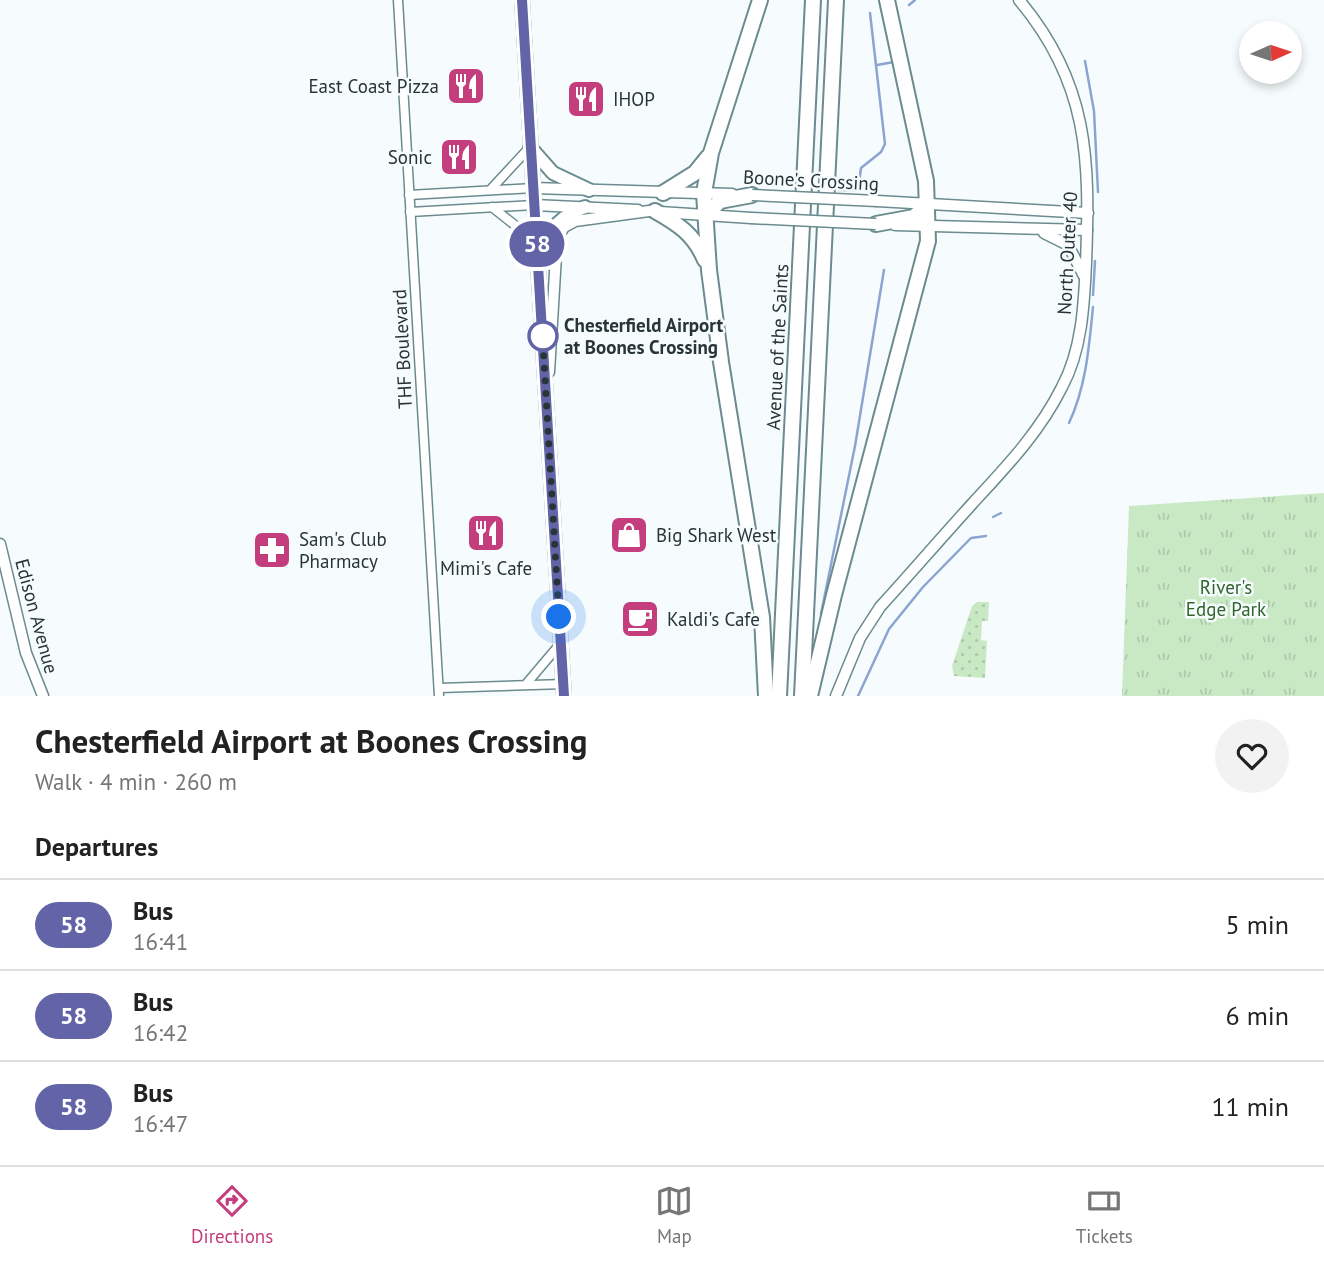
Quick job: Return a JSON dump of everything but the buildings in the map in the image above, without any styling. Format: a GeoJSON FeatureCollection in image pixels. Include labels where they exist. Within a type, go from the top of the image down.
{"type":"FeatureCollection","features":[{"type":"Feature","properties":{"kind":"highway"},"geometry":{"type":"LineString","coordinates":[[760,0],[711,153],[704,193],[709,270],[762,617],[766,696]]}},
{"type":"Feature","properties":{"kind":"highway","name":"Avenue of the Saints"},"geometry":{"type":"LineString","coordinates":[[779,696],[813,0]]}},
{"type":"Feature","properties":{"kind":"highway"},"geometry":{"type":"LineString","coordinates":[[802,696],[836,0]]}},
{"type":"Feature","properties":{"kind":"highway"},"geometry":{"type":"LineString","coordinates":[[810,696],[834,595],[928,241],[928,204],[887,0]]}},
{"type":"Feature","properties":{"kind":"highway"},"geometry":{"type":"LineString","coordinates":[[663,193],[695,173],[711,153]]}},
{"type":"Feature","properties":{"kind":"highway"},"geometry":{"type":"LineString","coordinates":[[705,216],[720,201],[752,195]]}},
{"type":"Feature","properties":{"kind":"highway"},"geometry":{"type":"LineString","coordinates":[[876,224],[914,217],[928,204]]}},
{"type":"Feature","properties":{"kind":"highway"},"geometry":{"type":"LineString","coordinates":[[652,211],[681,225],[691,234],[709,270]]}},
{"type":"Feature","properties":{"kind":"main road"},"geometry":{"type":"LineString","coordinates":[[522,0],[564,688]]}},
{"type":"Feature","properties":{"kind":"main road"},"geometry":{"type":"LineString","coordinates":[[530,147],[553,173],[589,190]]}},
{"type":"Feature","properties":{"kind":"main road"},"geometry":{"type":"LineString","coordinates":[[537,250],[568,212],[585,207]]}},
{"type":"Feature","properties":{"kind":"street","name":"THF Boulevard"},"geometry":{"type":"LineString","coordinates":[[398,0],[439,692]]}},
{"type":"Feature","properties":{"kind":"street","name":"North Outer 40"},"geometry":{"type":"LineString","coordinates":[[836,696],[860,638],[880,607],[1015,458],[1051,408],[1064,385],[1080,332],[1087,230],[1086,147],[1074,93],[1052,43],[1019,0]]}},
{"type":"Feature","properties":{"kind":"street"},"geometry":{"type":"LineString","coordinates":[[491,189],[530,147]]}},
{"type":"Feature","properties":{"kind":"street"},"geometry":{"type":"LineString","coordinates":[[409,195],[533,188]]}},
{"type":"Feature","properties":{"kind":"street","name":"Boone's Crossing"},"geometry":{"type":"LineString","coordinates":[[533,188],[752,195],[1087,213]]}},
{"type":"Feature","properties":{"kind":"street"},"geometry":{"type":"LineString","coordinates":[[410,212],[534,205],[929,227],[1087,230]]}},
{"type":"Feature","properties":{"kind":"street"},"geometry":{"type":"LineString","coordinates":[[492,207],[521,230],[537,250]]}},
{"type":"Feature","properties":{"kind":"street"},"geometry":{"type":"LineString","coordinates":[[547,404],[557,239],[560,231],[575,221],[652,211]]}},
{"type":"Feature","properties":{"kind":"street"},"geometry":{"type":"LineString","coordinates":[[1030,230],[1053,235],[1068,245],[1085,278]]}},
{"type":"Feature","properties":{"kind":"street","name":"Edison Avenue"},"geometry":{"type":"LineString","coordinates":[[0,544],[26,653],[43,696]]}},
{"type":"Feature","properties":{"kind":"street"},"geometry":{"type":"LineString","coordinates":[[527,683],[561,644]]}},
{"type":"Feature","properties":{"kind":"street"},"geometry":{"type":"LineString","coordinates":[[439,692],[527,683],[564,688]]}},
{"type":"Feature","properties":{"kind":"green space","name":"River's Edge Park"},"geometry":{"type":"Polygon","coordinates":[[[1324,493],[1324,696],[1122,696],[1129,506],[1324,493]]]}},
{"type":"Feature","properties":{"kind":"green space"},"geometry":{"type":"Polygon","coordinates":[[[977,602],[989,602],[988,621],[982,621],[981,640],[987,641],[985,678],[954,676],[952,666],[972,606],[977,602]]]}},
{"type":"Feature","properties":{"kind":"waterway"},"geometry":{"type":"LineString","coordinates":[[909,5],[915,0]]}},
{"type":"Feature","properties":{"kind":"waterway"},"geometry":{"type":"LineString","coordinates":[[839,184],[839,190],[858,190],[861,168],[881,152],[885,144],[870,13]]}},
{"type":"Feature","properties":{"kind":"waterway"},"geometry":{"type":"LineString","coordinates":[[1085,61],[1094,111],[1098,192]]}},
{"type":"Feature","properties":{"kind":"waterway"},"geometry":{"type":"LineString","coordinates":[[877,65],[894,62]]}},
{"type":"Feature","properties":{"kind":"waterway"},"geometry":{"type":"LineString","coordinates":[[1093,295],[1095,261]]}},
{"type":"Feature","properties":{"kind":"waterway"},"geometry":{"type":"LineString","coordinates":[[821,614],[855,446],[884,270]]}},
{"type":"Feature","properties":{"kind":"waterway"},"geometry":{"type":"LineString","coordinates":[[1069,423],[1083,381],[1093,307]]}},
{"type":"Feature","properties":{"kind":"waterway"},"geometry":{"type":"LineString","coordinates":[[993,517],[1001,513]]}},
{"type":"Feature","properties":{"kind":"waterway"},"geometry":{"type":"LineString","coordinates":[[858,696],[889,629],[923,587],[971,538],[986,536]]}},
{"type":"Feature","properties":{"kind":"bus line","name":"58"},"geometry":{"type":"LineString","coordinates":[[522,0],[564,696]]}},
{"type":"Feature","properties":{"kind":"place","name":"East Coast Pizza"},"geometry":{"type":"Point","coordinates":[466,86]}},
{"type":"Feature","properties":{"kind":"place","name":"IHOP"},"geometry":{"type":"Point","coordinates":[586,99]}},
{"type":"Feature","properties":{"kind":"place","name":"Sonic"},"geometry":{"type":"Point","coordinates":[459,157]}},
{"type":"Feature","properties":{"kind":"place","name":"Chesterfield Airport at Boones Crossing"},"geometry":{"type":"Point","coordinates":[543,336]}},
{"type":"Feature","properties":{"kind":"place","name":"Mimi's Cafe"},"geometry":{"type":"Point","coordinates":[486,533]}},
{"type":"Feature","properties":{"kind":"place","name":"Big Shark West"},"geometry":{"type":"Point","coordinates":[629,535]}},
{"type":"Feature","properties":{"kind":"place","name":"Sam's Club Pharmacy"},"geometry":{"type":"Point","coordinates":[272,550]}},
{"type":"Feature","properties":{"kind":"place","name":"Kaldi's Cafe"},"geometry":{"type":"Point","coordinates":[640,619]}},
{"type":"Feature","properties":{"kind":"route"},"geometry":{"type":"LineString","coordinates":[[543,336],[542,327],[559,617]]}}]}
